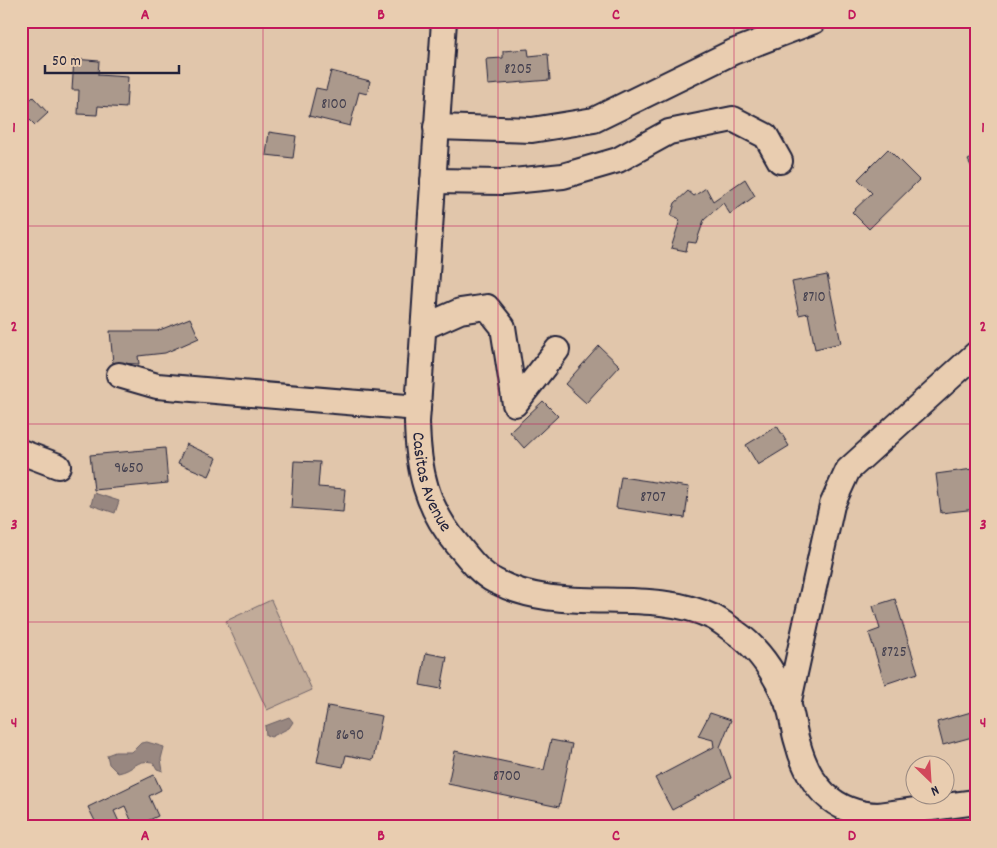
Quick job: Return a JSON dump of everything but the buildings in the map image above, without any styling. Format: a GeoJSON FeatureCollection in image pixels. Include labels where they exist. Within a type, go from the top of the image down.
{"type":"FeatureCollection","features":[{"type":"Feature","properties":{"kind":"street","name":"Casitas Avenue"},"geometry":{"type":"LineString","coordinates":[[444,21],[418,408],[418,458],[431,505],[444,529],[478,568],[494,581],[528,594],[666,605],[689,609],[714,618],[738,634],[756,652],[777,679],[788,705],[802,757],[818,790],[847,809],[866,815],[879,815],[976,802]]}},
{"type":"Feature","properties":{"kind":"street"},"geometry":{"type":"LineString","coordinates":[[436,127],[532,130],[594,120],[733,52],[814,21]]}},
{"type":"Feature","properties":{"kind":"street"},"geometry":{"type":"LineString","coordinates":[[433,181],[502,182],[563,176],[618,160],[669,132],[733,120],[766,136],[780,161]]}},
{"type":"Feature","properties":{"kind":"street"},"geometry":{"type":"LineString","coordinates":[[424,327],[460,311],[487,307],[503,327],[515,404],[557,350]]}},
{"type":"Feature","properties":{"kind":"street"},"geometry":{"type":"LineString","coordinates":[[788,705],[832,505],[848,470],[976,354]]}},
{"type":"Feature","properties":{"kind":"street"},"geometry":{"type":"LineString","coordinates":[[119,375],[157,386],[418,408]]}},
{"type":"Feature","properties":{"kind":"street"},"geometry":{"type":"LineString","coordinates":[[21,452],[58,466]]}},
{"type":"Feature","properties":{"kind":"shaded area"},"geometry":{"type":"Polygon","coordinates":[[[94,493],[119,501],[115,513],[91,505],[94,493]]]}},
{"type":"Feature","properties":{"kind":"shaded area"},"geometry":{"type":"Polygon","coordinates":[[[271,600],[312,690],[267,710],[226,621],[271,600]]]}},
{"type":"Feature","properties":{"kind":"shaded area"},"geometry":{"type":"Polygon","coordinates":[[[289,717],[293,722],[289,728],[271,737],[266,735],[265,726],[289,717]]]}},
{"type":"Feature","properties":{"kind":"shaded area"},"geometry":{"type":"Polygon","coordinates":[[[147,742],[164,747],[161,759],[163,771],[157,769],[153,762],[147,761],[138,763],[124,772],[118,773],[109,764],[107,755],[115,752],[132,752],[141,743],[147,742]]]}}]}
